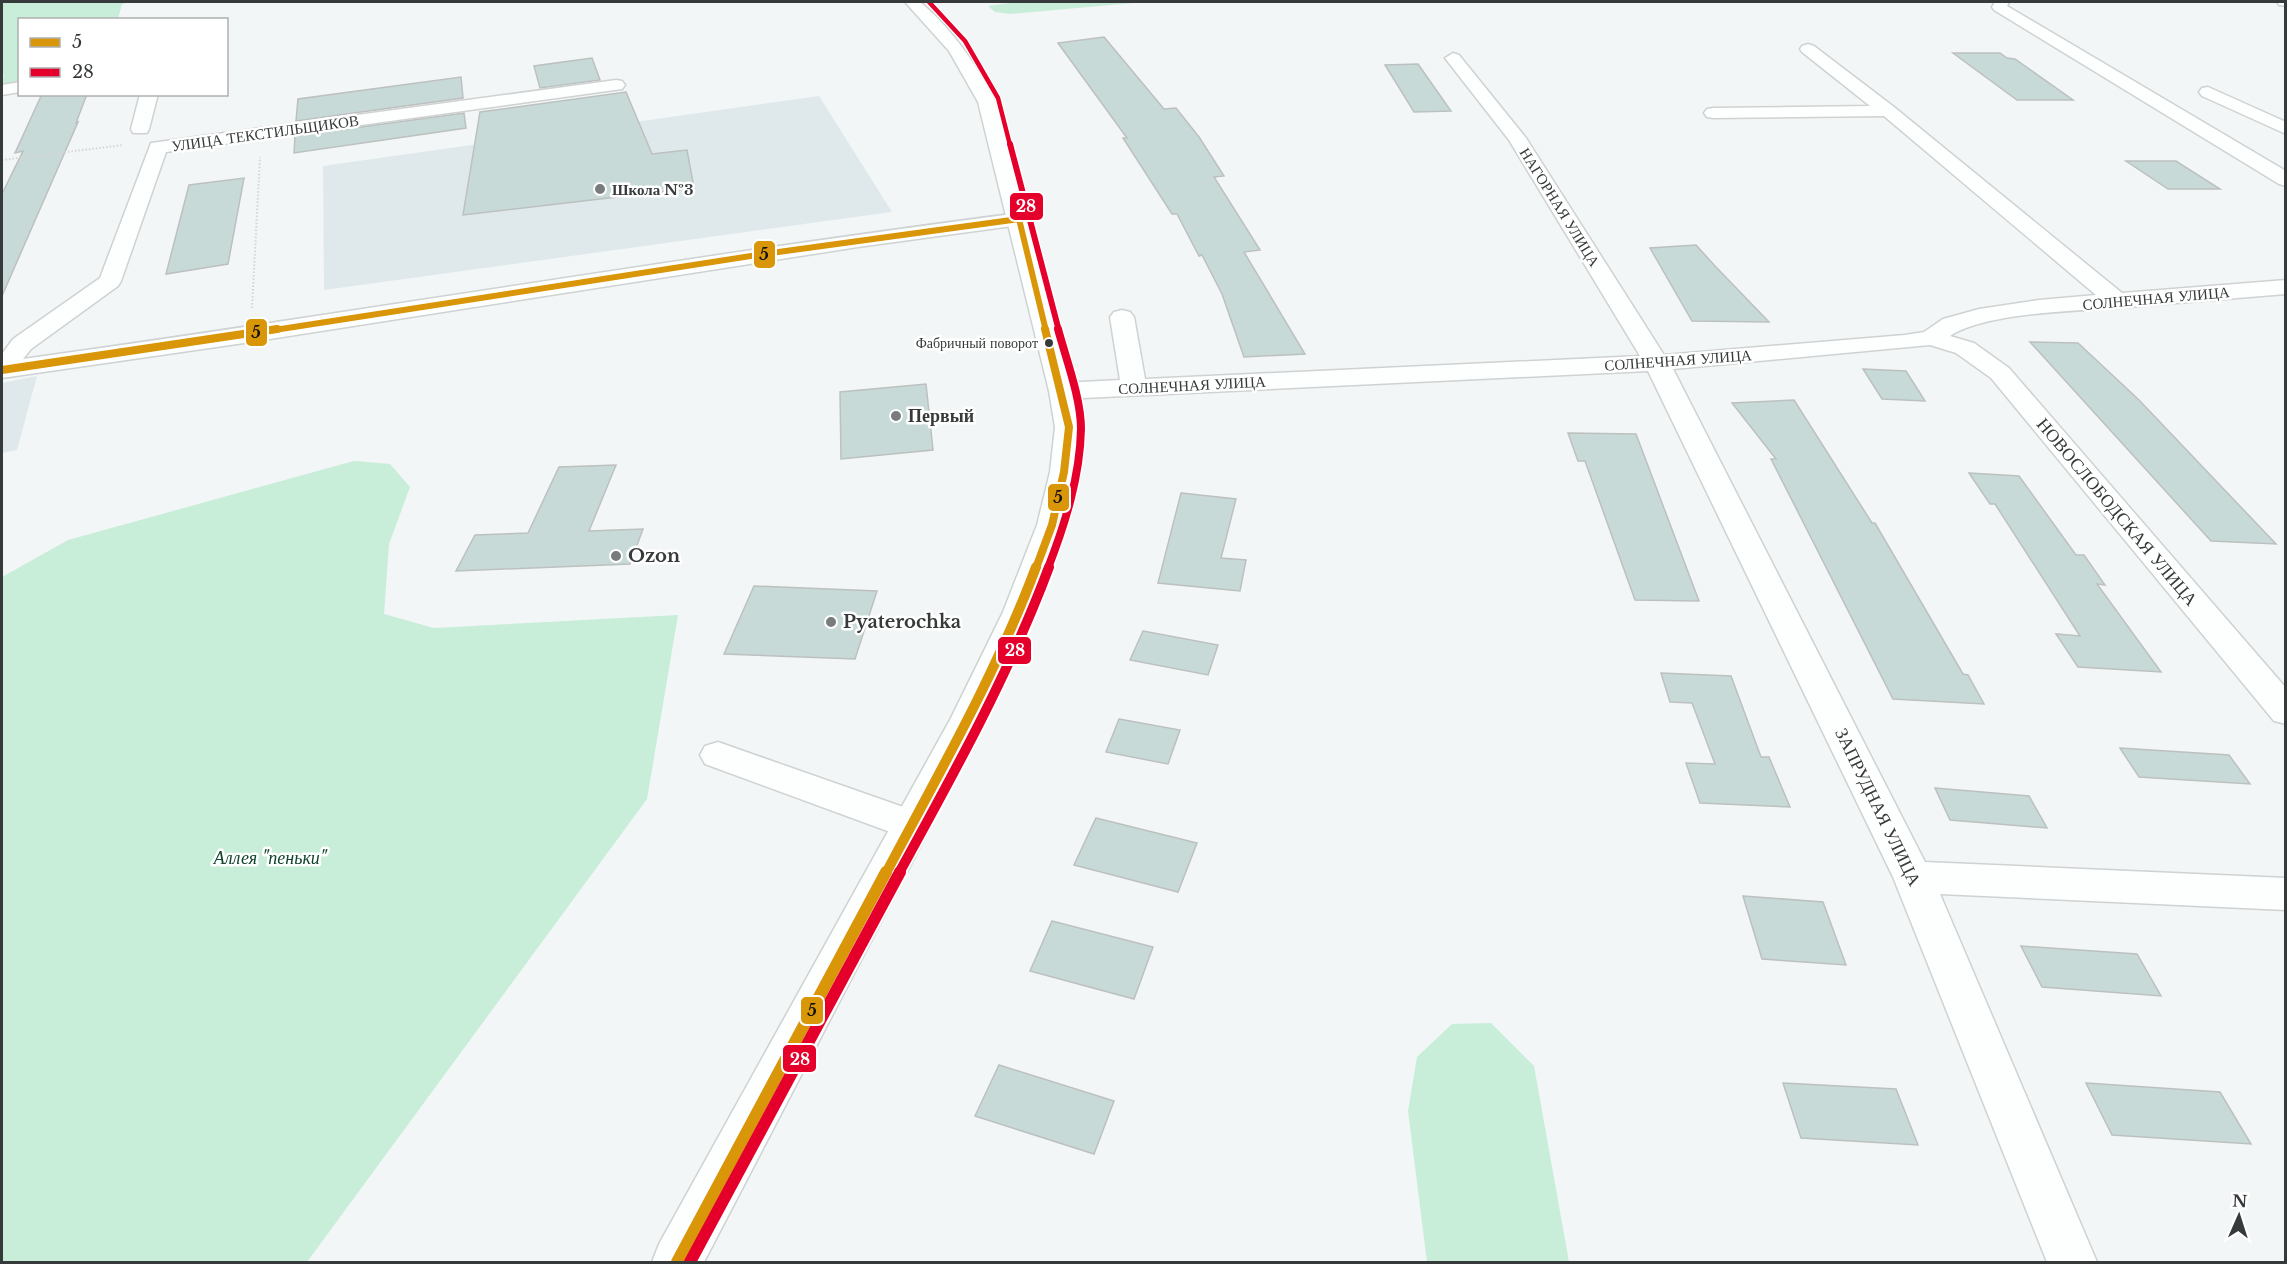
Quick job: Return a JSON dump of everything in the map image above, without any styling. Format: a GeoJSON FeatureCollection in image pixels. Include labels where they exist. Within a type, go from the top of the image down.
{"type":"FeatureCollection","features":[{"type":"Feature","properties":{"kind":"street"},"geometry":{"type":"LineString","coordinates":[[677,1263],[969,718],[1019,612],[1052,525],[1064,472],[1069,427],[1062,391],[987,102],[968,64],[948,37],[912,2]]}},
{"type":"Feature","properties":{"kind":"street"},"geometry":{"type":"LineString","coordinates":[[2000,4],[2286,180]]}},
{"type":"Feature","properties":{"kind":"street"},"geometry":{"type":"LineString","coordinates":[[1808,49],[1888,111],[2117,301]]}},
{"type":"Feature","properties":{"kind":"street","name":"НАГОРНАЯ УЛИЦА"},"geometry":{"type":"LineString","coordinates":[[1453,58],[1517,138],[1657,363]]}},
{"type":"Feature","properties":{"kind":"street","name":"УЛИЦА ТЕКСТИЛЬЩИКОВ"},"geometry":{"type":"LineString","coordinates":[[2,370],[22,344],[110,281],[158,147],[616,85]]}},
{"type":"Feature","properties":{"kind":"street"},"geometry":{"type":"LineString","coordinates":[[2,90],[18,87]]}},
{"type":"Feature","properties":{"kind":"street"},"geometry":{"type":"LineString","coordinates":[[2208,92],[2286,129]]}},
{"type":"Feature","properties":{"kind":"street"},"geometry":{"type":"LineString","coordinates":[[136,137],[148,96]]}},
{"type":"Feature","properties":{"kind":"street"},"geometry":{"type":"LineString","coordinates":[[1713,113],[1888,111]]}},
{"type":"Feature","properties":{"kind":"street"},"geometry":{"type":"LineString","coordinates":[[2,370],[256,334],[858,240],[1019,219]]}},
{"type":"Feature","properties":{"kind":"street","name":"СОЛНЕЧНАЯ УЛИЦА"},"geometry":{"type":"LineString","coordinates":[[1062,391],[1657,363],[1905,342],[1931,338],[1952,324],[1978,316],[2039,308],[2286,286]]}},
{"type":"Feature","properties":{"kind":"street"},"geometry":{"type":"LineString","coordinates":[[1122,317],[1134,388]]}},
{"type":"Feature","properties":{"kind":"street","name":"НОВОСЛОБОДСКАЯ УЛИЦА"},"geometry":{"type":"LineString","coordinates":[[1931,338],[1965,348],[2000,374],[2286,711]]}},
{"type":"Feature","properties":{"kind":"street","name":"ЗАПРУДНАЯ УЛИЦА"},"geometry":{"type":"LineString","coordinates":[[1657,363],[1913,877],[2072,1263]]}},
{"type":"Feature","properties":{"kind":"street"},"geometry":{"type":"LineString","coordinates":[[718,755],[912,825]]}},
{"type":"Feature","properties":{"kind":"street"},"geometry":{"type":"LineString","coordinates":[[1913,877],[2286,894]]}},
{"type":"Feature","properties":{"kind":"path"},"geometry":{"type":"LineString","coordinates":[[2,160],[136,137]]}},
{"type":"Feature","properties":{"kind":"path"},"geometry":{"type":"LineString","coordinates":[[252,315],[261,151]]}},
{"type":"Feature","properties":{"kind":"shaded area","name":"Школа №3"},"geometry":{"type":"Polygon","coordinates":[[[819,96],[892,212],[324,290],[323,166],[819,96]]]}},
{"type":"Feature","properties":{"kind":"shaded area"},"geometry":{"type":"Polygon","coordinates":[[[37,376],[17,450],[2,453],[2,383],[37,376]]]}},
{"type":"Feature","properties":{"kind":"green space"},"geometry":{"type":"Polygon","coordinates":[[[2,2],[129,2],[122,4],[118,18],[18,18],[18,83],[2,85],[4,74],[2,74],[2,2]]]}},
{"type":"Feature","properties":{"kind":"green space"},"geometry":{"type":"Polygon","coordinates":[[[1017,2],[1144,2],[1010,14],[995,12],[988,6],[1017,2]]]}},
{"type":"Feature","properties":{"kind":"green space","name":"Аллея \"пеньки\""},"geometry":{"type":"Polygon","coordinates":[[[354,461],[390,464],[410,487],[389,544],[384,614],[434,628],[678,615],[647,799],[307,1262],[2,1262],[2,577],[68,540],[354,461]]]}},
{"type":"Feature","properties":{"kind":"green space"},"geometry":{"type":"Polygon","coordinates":[[[1491,1023],[1534,1066],[1569,1262],[1427,1262],[1408,1111],[1417,1057],[1452,1024],[1491,1023]]]}},
{"type":"Feature","properties":{"kind":"building"},"geometry":{"type":"Polygon","coordinates":[[[1104,37],[1164,109],[1176,108],[1199,137],[1224,176],[1214,177],[1260,250],[1244,252],[1305,354],[1244,357],[1222,294],[1202,255],[1199,256],[1177,214],[1172,214],[1123,138],[1127,138],[1058,43],[1104,37]]]}},
{"type":"Feature","properties":{"kind":"building"},"geometry":{"type":"Polygon","coordinates":[[[1953,53],[2000,53],[2007,58],[2015,59],[2073,100],[2017,100],[1953,53]]]}},
{"type":"Feature","properties":{"kind":"building"},"geometry":{"type":"Polygon","coordinates":[[[592,58],[600,80],[540,88],[534,66],[592,58]]]}},
{"type":"Feature","properties":{"kind":"building"},"geometry":{"type":"Polygon","coordinates":[[[1418,64],[1451,111],[1414,112],[1385,65],[1418,64]]]}},
{"type":"Feature","properties":{"kind":"building"},"geometry":{"type":"Polygon","coordinates":[[[461,77],[463,98],[296,121],[298,99],[461,77]]]}},
{"type":"Feature","properties":{"kind":"building"},"geometry":{"type":"Polygon","coordinates":[[[626,92],[652,154],[687,150],[694,188],[463,215],[480,112],[626,92]]]}},
{"type":"Feature","properties":{"kind":"building"},"geometry":{"type":"Polygon","coordinates":[[[41,96],[86,96],[76,123],[78,122],[2,296],[2,194],[23,151],[15,153],[41,96]]]}},
{"type":"Feature","properties":{"kind":"building"},"geometry":{"type":"Polygon","coordinates":[[[464,113],[466,128],[294,153],[295,136],[464,113]]]}},
{"type":"Feature","properties":{"kind":"building"},"geometry":{"type":"Polygon","coordinates":[[[2126,161],[2176,161],[2220,189],[2168,189],[2126,161]]]}},
{"type":"Feature","properties":{"kind":"building"},"geometry":{"type":"Polygon","coordinates":[[[244,178],[228,264],[166,274],[189,185],[244,178]]]}},
{"type":"Feature","properties":{"kind":"building"},"geometry":{"type":"Polygon","coordinates":[[[1696,245],[1769,322],[1692,321],[1650,248],[1696,245]]]}},
{"type":"Feature","properties":{"kind":"building"},"geometry":{"type":"Polygon","coordinates":[[[2030,342],[2078,343],[2139,400],[2276,544],[2211,541],[2030,342]]]}},
{"type":"Feature","properties":{"kind":"building"},"geometry":{"type":"Polygon","coordinates":[[[1863,369],[1906,371],[1925,401],[1882,399],[1863,369]]]}},
{"type":"Feature","properties":{"kind":"building"},"geometry":{"type":"Polygon","coordinates":[[[926,384],[933,450],[841,459],[840,392],[926,384]]]}},
{"type":"Feature","properties":{"kind":"building"},"geometry":{"type":"Polygon","coordinates":[[[1794,400],[1872,523],[1875,523],[1963,674],[1968,675],[1984,704],[1893,699],[1771,459],[1776,459],[1732,403],[1794,400]]]}},
{"type":"Feature","properties":{"kind":"building"},"geometry":{"type":"Polygon","coordinates":[[[1568,433],[1636,434],[1699,601],[1635,600],[1585,461],[1578,461],[1568,433]]]}},
{"type":"Feature","properties":{"kind":"building"},"geometry":{"type":"Polygon","coordinates":[[[616,465],[589,531],[643,529],[630,564],[456,571],[475,535],[528,533],[559,467],[616,465]]]}},
{"type":"Feature","properties":{"kind":"building"},"geometry":{"type":"Polygon","coordinates":[[[1969,473],[2019,476],[2076,555],[2084,555],[2105,585],[2097,584],[2161,672],[2078,667],[2056,634],[2080,636],[1995,504],[1990,504],[1969,473]]]}},
{"type":"Feature","properties":{"kind":"building"},"geometry":{"type":"Polygon","coordinates":[[[1181,493],[1236,499],[1221,558],[1246,560],[1240,591],[1158,583],[1181,493]]]}},
{"type":"Feature","properties":{"kind":"building"},"geometry":{"type":"Polygon","coordinates":[[[754,586],[877,591],[855,659],[724,654],[754,586]]]}},
{"type":"Feature","properties":{"kind":"building"},"geometry":{"type":"Polygon","coordinates":[[[1143,631],[1218,645],[1208,675],[1130,660],[1143,631]]]}},
{"type":"Feature","properties":{"kind":"building"},"geometry":{"type":"Polygon","coordinates":[[[1661,673],[1731,676],[1761,757],[1769,757],[1790,807],[1700,803],[1686,763],[1715,764],[1692,703],[1670,702],[1661,673]]]}},
{"type":"Feature","properties":{"kind":"building"},"geometry":{"type":"Polygon","coordinates":[[[1119,719],[1180,730],[1168,764],[1106,752],[1119,719]]]}},
{"type":"Feature","properties":{"kind":"building"},"geometry":{"type":"Polygon","coordinates":[[[2120,748],[2229,755],[2250,784],[2139,777],[2120,748]]]}},
{"type":"Feature","properties":{"kind":"building"},"geometry":{"type":"Polygon","coordinates":[[[1935,788],[2029,796],[2047,828],[1950,820],[1935,788]]]}},
{"type":"Feature","properties":{"kind":"building"},"geometry":{"type":"Polygon","coordinates":[[[1096,818],[1197,843],[1178,892],[1074,865],[1096,818]]]}},
{"type":"Feature","properties":{"kind":"building"},"geometry":{"type":"Polygon","coordinates":[[[1743,896],[1823,902],[1846,965],[1762,959],[1743,896]]]}},
{"type":"Feature","properties":{"kind":"building"},"geometry":{"type":"Polygon","coordinates":[[[1052,921],[1153,947],[1134,999],[1030,971],[1052,921]]]}},
{"type":"Feature","properties":{"kind":"building"},"geometry":{"type":"Polygon","coordinates":[[[2021,946],[2137,954],[2161,996],[2042,987],[2021,946]]]}},
{"type":"Feature","properties":{"kind":"building"},"geometry":{"type":"Polygon","coordinates":[[[999,1065],[1114,1101],[1094,1154],[975,1116],[999,1065]]]}},
{"type":"Feature","properties":{"kind":"building"},"geometry":{"type":"Polygon","coordinates":[[[1783,1083],[1896,1089],[1918,1145],[1801,1138],[1783,1083]]]}},
{"type":"Feature","properties":{"kind":"building"},"geometry":{"type":"Polygon","coordinates":[[[2086,1083],[2220,1092],[2251,1144],[2112,1135],[2086,1083]]]}},
{"type":"Feature","properties":{"kind":"transit line","name":"28"},"geometry":{"type":"LineString","coordinates":[[690,1262],[980,724],[1030,617],[1063,529],[1076,475],[1081,427],[1074,389],[998,98],[965,41],[929,2]]}},
{"type":"Feature","properties":{"kind":"transit line","name":"5"},"geometry":{"type":"LineString","coordinates":[[2,370],[764,254],[1019,219]]}},
{"type":"Feature","properties":{"kind":"transit line","name":"5"},"geometry":{"type":"LineString","coordinates":[[677,1262],[969,718],[1019,612],[1052,525],[1064,472],[1069,427],[1019,219]]}},
{"type":"Feature","properties":{"kind":"place","name":"Школа №3"},"geometry":{"type":"Point","coordinates":[600,189]}},
{"type":"Feature","properties":{"kind":"place","name":"Фабричный поворот"},"geometry":{"type":"Point","coordinates":[1049,343]}},
{"type":"Feature","properties":{"kind":"place","name":"Первый"},"geometry":{"type":"Point","coordinates":[896,416]}},
{"type":"Feature","properties":{"kind":"place","name":"Ozon"},"geometry":{"type":"Point","coordinates":[616,556]}},
{"type":"Feature","properties":{"kind":"place","name":"Pyaterochka"},"geometry":{"type":"Point","coordinates":[831,622]}}]}
